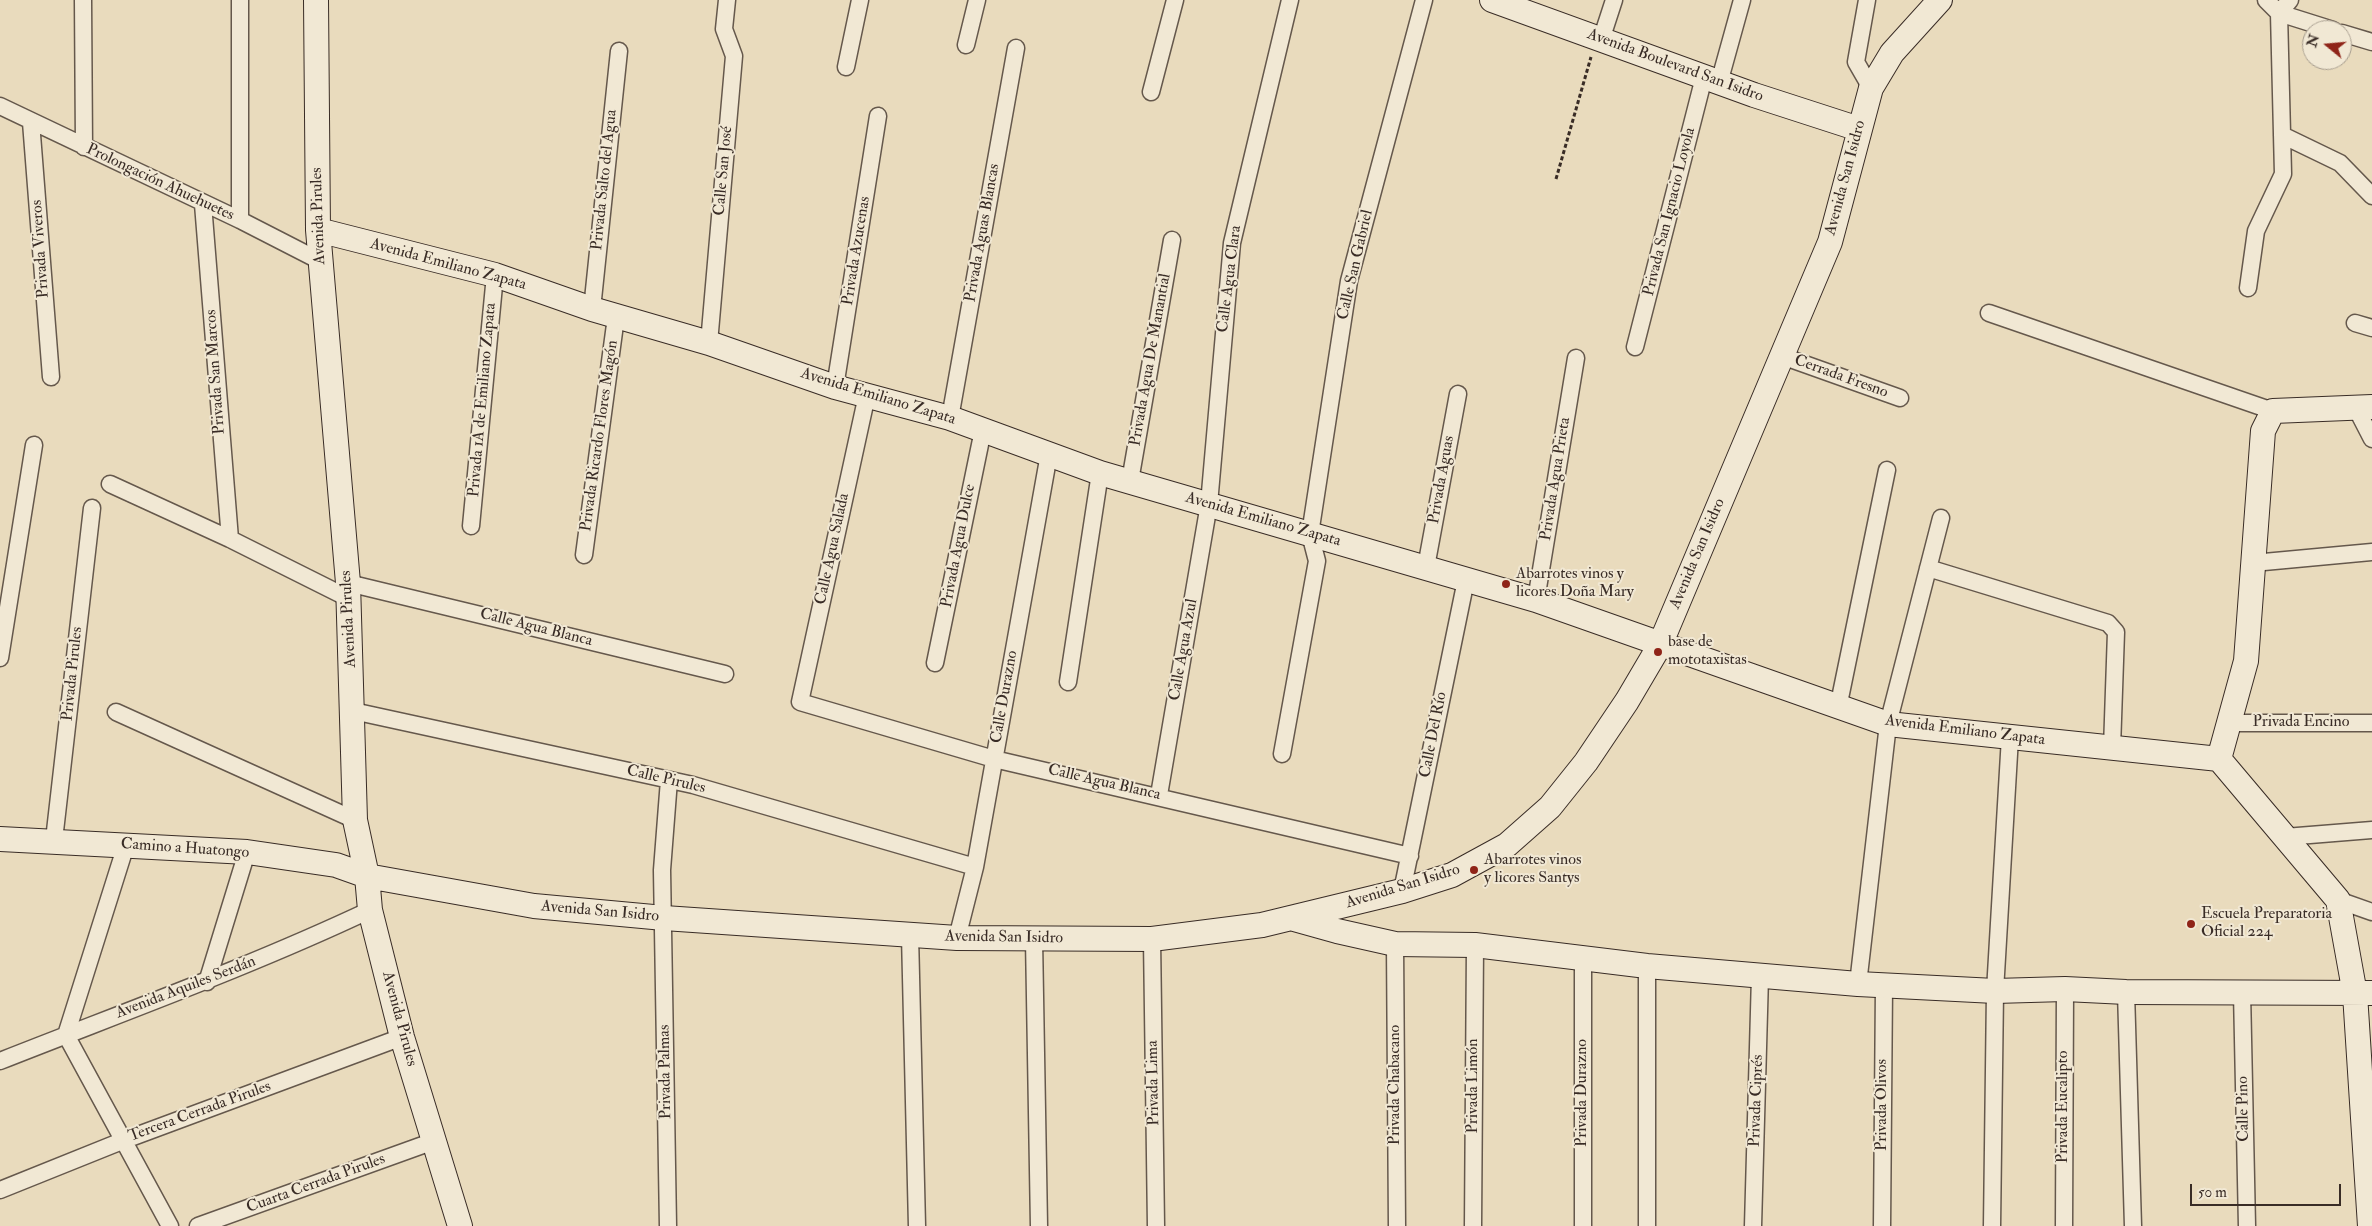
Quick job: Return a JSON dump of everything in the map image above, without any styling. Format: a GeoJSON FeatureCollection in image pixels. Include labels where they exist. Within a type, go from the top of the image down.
{"type":"FeatureCollection","features":[{"type":"Feature","properties":{"kind":"main road","name":"Avenida Pirules"},"geometry":{"type":"LineString","coordinates":[[316,0],[318,230],[348,590],[355,820],[367,876],[370,910],[402,1037],[460,1226]]}},
{"type":"Feature","properties":{"kind":"main road","name":"Avenida San Isidro"},"geometry":{"type":"LineString","coordinates":[[367,876],[534,906],[664,918],[957,938],[1152,939],[1294,919],[1452,875],[1507,845],[1550,807],[1586,762],[1612,724],[1660,645],[1830,242],[1871,88],[1892,53],[1940,0]]}},
{"type":"Feature","properties":{"kind":"main road","name":"Avenida Boulevard San Isidro"},"geometry":{"type":"LineString","coordinates":[[1504,2],[1712,80],[1859,128]]}},
{"type":"Feature","properties":{"kind":"main road","name":"Avenida Emiliano Zapata"},"geometry":{"type":"LineString","coordinates":[[318,230],[495,275],[616,317],[708,343],[836,387],[950,418],[1100,473],[1536,600],[1838,708],[1888,724],[2219,759]]}},
{"type":"Feature","properties":{"kind":"main road"},"geometry":{"type":"LineString","coordinates":[[2364,407],[2273,411],[2263,431],[2246,661],[2219,759],[2338,900],[2364,994],[2370,1226]]}},
{"type":"Feature","properties":{"kind":"main road","name":"Camino a Huatongo"},"geometry":{"type":"LineString","coordinates":[[1,842],[54,840],[247,852],[336,865],[367,876]]}},
{"type":"Feature","properties":{"kind":"main road"},"geometry":{"type":"LineString","coordinates":[[1294,919],[1336,931],[1395,944],[1475,945],[1647,966],[1858,984],[1995,991],[2065,989],[2126,992],[2364,994]]}},
{"type":"Feature","properties":{"kind":"street"},"geometry":{"type":"LineString","coordinates":[[83,0],[84,147]]}},
{"type":"Feature","properties":{"kind":"street"},"geometry":{"type":"LineString","coordinates":[[240,0],[240,220]]}},
{"type":"Feature","properties":{"kind":"street","name":"Calle San José"},"geometry":{"type":"LineString","coordinates":[[708,343],[734,56],[724,29],[727,0]]}},
{"type":"Feature","properties":{"kind":"street"},"geometry":{"type":"LineString","coordinates":[[846,67],[860,0]]}},
{"type":"Feature","properties":{"kind":"street"},"geometry":{"type":"LineString","coordinates":[[966,45],[977,0]]}},
{"type":"Feature","properties":{"kind":"street"},"geometry":{"type":"LineString","coordinates":[[1151,92],[1175,0]]}},
{"type":"Feature","properties":{"kind":"street","name":"Calle Agua Clara"},"geometry":{"type":"LineString","coordinates":[[1209,504],[1232,243],[1290,0]]}},
{"type":"Feature","properties":{"kind":"street","name":"Calle San Gabriel"},"geometry":{"type":"LineString","coordinates":[[1310,534],[1349,281],[1424,0]]}},
{"type":"Feature","properties":{"kind":"street"},"geometry":{"type":"LineString","coordinates":[[1599,39],[1614,0]]}},
{"type":"Feature","properties":{"kind":"street","name":"Privada San Ignacio Loyola"},"geometry":{"type":"LineString","coordinates":[[1635,347],[1712,80],[1742,0]]}},
{"type":"Feature","properties":{"kind":"street"},"geometry":{"type":"LineString","coordinates":[[1867,0],[1856,62],[1871,88]]}},
{"type":"Feature","properties":{"kind":"street"},"geometry":{"type":"LineString","coordinates":[[2266,0],[2279,13],[2302,20]]}},
{"type":"Feature","properties":{"kind":"street"},"geometry":{"type":"LineString","coordinates":[[2248,288],[2256,231],[2282,174],[2279,13],[2290,0]]}},
{"type":"Feature","properties":{"kind":"street"},"geometry":{"type":"LineString","coordinates":[[2352,36],[2372,42]]}},
{"type":"Feature","properties":{"kind":"street","name":"Privada Aguas Blancas"},"geometry":{"type":"LineString","coordinates":[[950,418],[1016,48]]}},
{"type":"Feature","properties":{"kind":"street","name":"Privada Salto del Agua"},"geometry":{"type":"LineString","coordinates":[[592,309],[619,51]]}},
{"type":"Feature","properties":{"kind":"street","name":"Prolongación Ahuehuetes"},"geometry":{"type":"LineString","coordinates":[[0,106],[240,220],[320,261]]}},
{"type":"Feature","properties":{"kind":"street","name":"Privada Azucenas"},"geometry":{"type":"LineString","coordinates":[[836,387],[878,116]]}},
{"type":"Feature","properties":{"kind":"street","name":"Privada Viveros"},"geometry":{"type":"LineString","coordinates":[[31,122],[51,377]]}},
{"type":"Feature","properties":{"kind":"street"},"geometry":{"type":"LineString","coordinates":[[2282,135],[2340,163],[2372,196]]}},
{"type":"Feature","properties":{"kind":"street","name":"Privada San Marcos"},"geometry":{"type":"LineString","coordinates":[[203,204],[230,539]]}},
{"type":"Feature","properties":{"kind":"street","name":"Privada Agua De Manantial"},"geometry":{"type":"LineString","coordinates":[[1130,481],[1172,240]]}},
{"type":"Feature","properties":{"kind":"street","name":"Privada 1A de Emiliano Zapata"},"geometry":{"type":"LineString","coordinates":[[471,526],[495,275]]}},
{"type":"Feature","properties":{"kind":"street"},"geometry":{"type":"LineString","coordinates":[[1989,313],[2273,411]]}},
{"type":"Feature","properties":{"kind":"street","name":"Privada Ricardo Flores Magón"},"geometry":{"type":"LineString","coordinates":[[584,555],[616,317]]}},
{"type":"Feature","properties":{"kind":"street"},"geometry":{"type":"LineString","coordinates":[[2355,323],[2372,328]]}},
{"type":"Feature","properties":{"kind":"street","name":"Cerrada Fresno"},"geometry":{"type":"LineString","coordinates":[[1782,356],[1900,398]]}},
{"type":"Feature","properties":{"kind":"street","name":"Privada Agua Prieta"},"geometry":{"type":"LineString","coordinates":[[1536,600],[1576,358]]}},
{"type":"Feature","properties":{"kind":"street","name":"Privada Aguas"},"geometry":{"type":"LineString","coordinates":[[1426,567],[1458,394]]}},
{"type":"Feature","properties":{"kind":"street","name":"Calle Agua Salada"},"geometry":{"type":"LineString","coordinates":[[800,702],[867,396]]}},
{"type":"Feature","properties":{"kind":"street"},"geometry":{"type":"LineString","coordinates":[[2364,407],[2372,439]]}},
{"type":"Feature","properties":{"kind":"street","name":"Privada Agua Dulce"},"geometry":{"type":"LineString","coordinates":[[935,663],[982,430]]}},
{"type":"Feature","properties":{"kind":"street"},"geometry":{"type":"LineString","coordinates":[[0,658],[34,445]]}},
{"type":"Feature","properties":{"kind":"street","name":"Calle Durazno"},"geometry":{"type":"LineString","coordinates":[[957,938],[974,868],[1049,454]]}},
{"type":"Feature","properties":{"kind":"street"},"geometry":{"type":"LineString","coordinates":[[1838,708],[1887,470]]}},
{"type":"Feature","properties":{"kind":"street"},"geometry":{"type":"LineString","coordinates":[[1068,682],[1100,473]]}},
{"type":"Feature","properties":{"kind":"street","name":"Calle Agua Blanca"},"geometry":{"type":"LineString","coordinates":[[110,484],[348,590],[725,674]]}},
{"type":"Feature","properties":{"kind":"street","name":"Calle Agua Azul"},"geometry":{"type":"LineString","coordinates":[[1159,796],[1209,504]]}},
{"type":"Feature","properties":{"kind":"street","name":"Privada Pirules"},"geometry":{"type":"LineString","coordinates":[[54,840],[92,508]]}},
{"type":"Feature","properties":{"kind":"street"},"geometry":{"type":"LineString","coordinates":[[1858,984],[1888,724],[1941,518]]}},
{"type":"Feature","properties":{"kind":"street"},"geometry":{"type":"LineString","coordinates":[[1282,754],[1316,561],[1310,534]]}},
{"type":"Feature","properties":{"kind":"street"},"geometry":{"type":"LineString","coordinates":[[2253,563],[2372,552]]}},
{"type":"Feature","properties":{"kind":"street"},"geometry":{"type":"LineString","coordinates":[[1928,568],[2108,623],[2116,632],[2112,748]]}},
{"type":"Feature","properties":{"kind":"street","name":"Calle Del Río"},"geometry":{"type":"LineString","coordinates":[[1402,890],[1466,580]]}},
{"type":"Feature","properties":{"kind":"street","name":"Calle Agua Blanca"},"geometry":{"type":"LineString","coordinates":[[800,702],[994,759],[1410,856]]}},
{"type":"Feature","properties":{"kind":"street","name":"Calle Pirules"},"geometry":{"type":"LineString","coordinates":[[353,711],[669,780],[974,868]]}},
{"type":"Feature","properties":{"kind":"street"},"geometry":{"type":"LineString","coordinates":[[116,712],[355,820]]}},
{"type":"Feature","properties":{"kind":"street","name":"Privada Encino"},"geometry":{"type":"LineString","coordinates":[[2229,723],[2372,724]]}},
{"type":"Feature","properties":{"kind":"street"},"geometry":{"type":"LineString","coordinates":[[1992,1226],[1995,991],[2010,737]]}},
{"type":"Feature","properties":{"kind":"street","name":"Privada Palmas"},"geometry":{"type":"LineString","coordinates":[[668,1226],[662,843],[669,780]]}},
{"type":"Feature","properties":{"kind":"street"},"geometry":{"type":"LineString","coordinates":[[2284,837],[2372,830]]}},
{"type":"Feature","properties":{"kind":"street"},"geometry":{"type":"LineString","coordinates":[[126,845],[66,1035],[122,1141],[170,1226]]}},
{"type":"Feature","properties":{"kind":"street"},"geometry":{"type":"LineString","coordinates":[[207,982],[247,852]]}},
{"type":"Feature","properties":{"kind":"street"},"geometry":{"type":"LineString","coordinates":[[2338,900],[2372,912]]}},
{"type":"Feature","properties":{"kind":"street","name":"Avenida Aquiles Serdán"},"geometry":{"type":"LineString","coordinates":[[0,1061],[207,982],[305,941],[370,910]]}},
{"type":"Feature","properties":{"kind":"street"},"geometry":{"type":"LineString","coordinates":[[910,934],[917,1226]]}},
{"type":"Feature","properties":{"kind":"street"},"geometry":{"type":"LineString","coordinates":[[1034,939],[1039,1226]]}},
{"type":"Feature","properties":{"kind":"street","name":"Privada Lima"},"geometry":{"type":"LineString","coordinates":[[1152,939],[1156,1226]]}},
{"type":"Feature","properties":{"kind":"street","name":"Privada Chabacano"},"geometry":{"type":"LineString","coordinates":[[1395,944],[1397,1226]]}},
{"type":"Feature","properties":{"kind":"street","name":"Privada Limón"},"geometry":{"type":"LineString","coordinates":[[1473,1226],[1475,945]]}},
{"type":"Feature","properties":{"kind":"street","name":"Privada Durazno"},"geometry":{"type":"LineString","coordinates":[[1583,959],[1583,1226]]}},
{"type":"Feature","properties":{"kind":"street"},"geometry":{"type":"LineString","coordinates":[[1647,966],[1647,1226]]}},
{"type":"Feature","properties":{"kind":"street","name":"Privada Ciprés"},"geometry":{"type":"LineString","coordinates":[[1753,1226],[1760,976]]}},
{"type":"Feature","properties":{"kind":"street","name":"Privada Olivos"},"geometry":{"type":"LineString","coordinates":[[1882,1226],[1884,985]]}},
{"type":"Feature","properties":{"kind":"street","name":"Privada Eucalipto"},"geometry":{"type":"LineString","coordinates":[[2064,1226],[2065,989]]}},
{"type":"Feature","properties":{"kind":"street"},"geometry":{"type":"LineString","coordinates":[[2126,992],[2133,1226]]}},
{"type":"Feature","properties":{"kind":"street","name":"Calle Pino"},"geometry":{"type":"LineString","coordinates":[[2242,992],[2247,1226]]}},
{"type":"Feature","properties":{"kind":"street","name":"Tercera Cerrada Pirules"},"geometry":{"type":"LineString","coordinates":[[0,1190],[122,1141],[402,1037]]}},
{"type":"Feature","properties":{"kind":"street","name":"Cuarta Cerrada Pirules"},"geometry":{"type":"LineString","coordinates":[[198,1226],[434,1141]]}},
{"type":"Feature","properties":{"kind":"path"},"geometry":{"type":"LineString","coordinates":[[1556,179],[1599,39]]}},
{"type":"Feature","properties":{"kind":"place","name":"Abarrotes vinos y licores Doña Mary"},"geometry":{"type":"Point","coordinates":[1506,584]}},
{"type":"Feature","properties":{"kind":"place","name":"base de mototaxistas"},"geometry":{"type":"Point","coordinates":[1658,652]}},
{"type":"Feature","properties":{"kind":"place","name":"Abarrotes vinos y licores Santys"},"geometry":{"type":"Point","coordinates":[1474,870]}},
{"type":"Feature","properties":{"kind":"place","name":"Escuela Preparatoria Oficial 224"},"geometry":{"type":"Point","coordinates":[2191,924]}}]}
